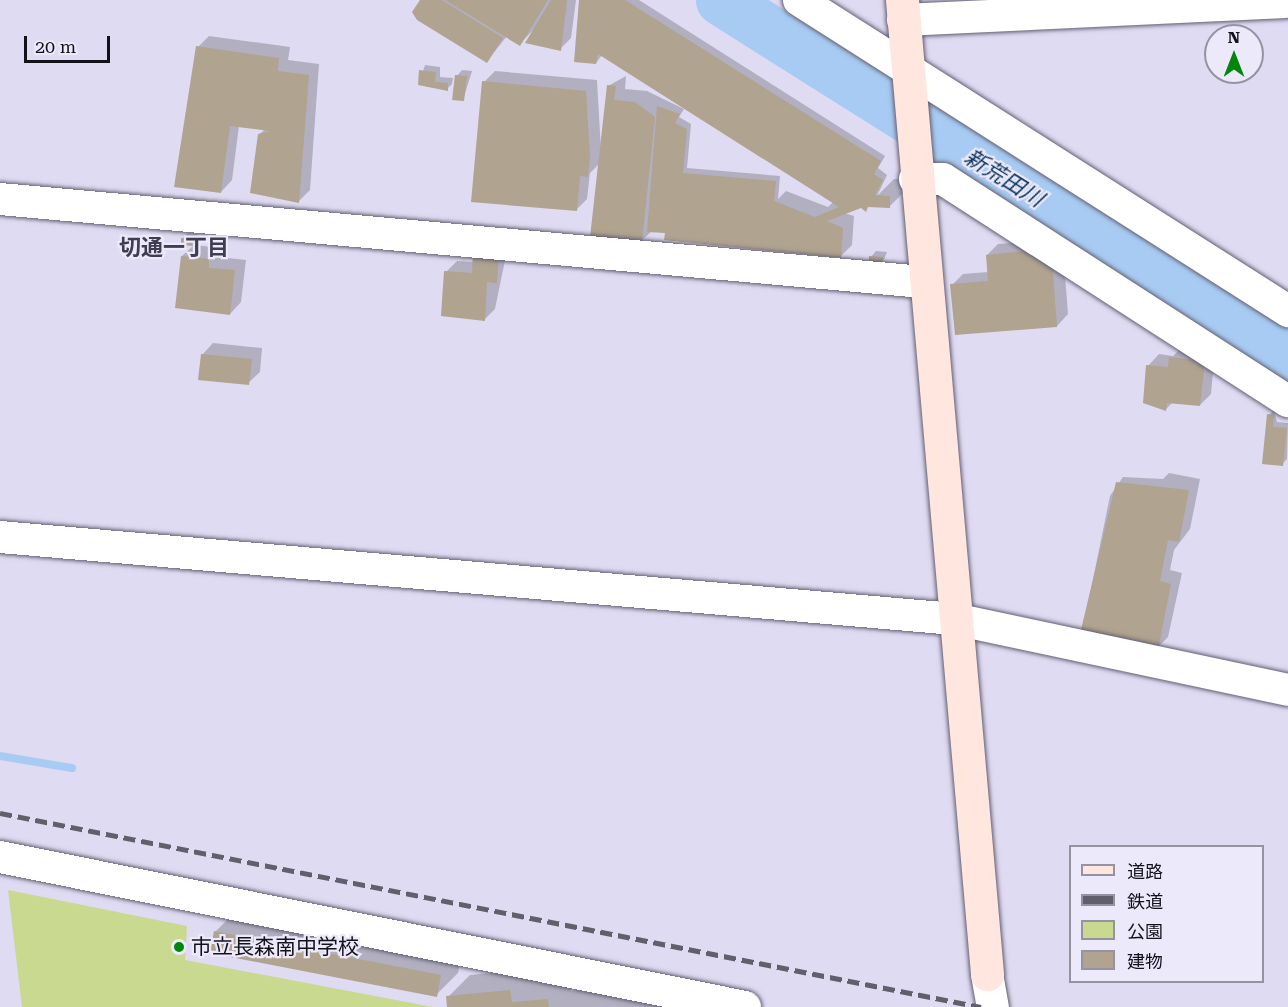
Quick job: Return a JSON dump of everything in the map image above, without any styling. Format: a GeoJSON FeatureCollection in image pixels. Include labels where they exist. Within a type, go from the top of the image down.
{"type":"FeatureCollection","features":[{"type":"Feature","properties":{"kind":"street"},"geometry":{"type":"LineString","coordinates":[[799,0],[908,75],[1288,311]]}},
{"type":"Feature","properties":{"kind":"street"},"geometry":{"type":"LineString","coordinates":[[993,1007],[987,974],[923,282],[902,10],[1288,3]]}},
{"type":"Feature","properties":{"kind":"street"},"geometry":{"type":"LineString","coordinates":[[914,169],[943,179],[1288,401]]}},
{"type":"Feature","properties":{"kind":"street"},"geometry":{"type":"LineString","coordinates":[[0,199],[923,282]]}},
{"type":"Feature","properties":{"kind":"street"},"geometry":{"type":"LineString","coordinates":[[0,537],[954,620],[1288,690]]}},
{"type":"Feature","properties":{"kind":"street"},"geometry":{"type":"LineString","coordinates":[[0,857],[744,1007]]}},
{"type":"Feature","properties":{"kind":"green space"},"geometry":{"type":"Polygon","coordinates":[[[8,890],[187,926],[185,960],[433,1007],[22,1007],[8,890]]]}},
{"type":"Feature","properties":{"kind":"building"},"geometry":{"type":"Polygon","coordinates":[[[420,0],[442,0],[503,38],[487,63],[417,20],[412,12],[420,0]]]}},
{"type":"Feature","properties":{"kind":"building"},"geometry":{"type":"Polygon","coordinates":[[[445,0],[548,0],[520,46],[445,0]]]}},
{"type":"Feature","properties":{"kind":"building"},"geometry":{"type":"Polygon","coordinates":[[[551,0],[567,0],[561,51],[525,43],[551,0]]]}},
{"type":"Feature","properties":{"kind":"building"},"geometry":{"type":"Polygon","coordinates":[[[579,0],[625,0],[881,161],[874,174],[883,180],[875,195],[890,196],[890,208],[868,207],[866,212],[861,208],[827,221],[843,228],[841,258],[664,240],[665,233],[647,232],[657,106],[680,114],[675,123],[687,129],[683,173],[776,181],[774,201],[815,217],[839,207],[598,54],[596,64],[574,62],[579,0]]]}},
{"type":"Feature","properties":{"kind":"building"},"geometry":{"type":"Polygon","coordinates":[[[196,46],[279,58],[278,71],[309,75],[299,203],[250,193],[258,134],[270,131],[230,126],[221,193],[174,187],[196,46]]]}},
{"type":"Feature","properties":{"kind":"building"},"geometry":{"type":"Polygon","coordinates":[[[419,70],[436,72],[435,82],[448,83],[448,91],[418,85],[419,70]]]}},
{"type":"Feature","properties":{"kind":"building"},"geometry":{"type":"Polygon","coordinates":[[[455,75],[467,76],[464,101],[452,100],[455,75]]]}},
{"type":"Feature","properties":{"kind":"building"},"geometry":{"type":"Polygon","coordinates":[[[482,81],[586,91],[590,155],[588,177],[580,176],[577,211],[471,202],[482,81]]]}},
{"type":"Feature","properties":{"kind":"building"},"geometry":{"type":"Polygon","coordinates":[[[607,85],[616,86],[614,100],[635,102],[655,117],[642,242],[590,237],[607,85]]]}},
{"type":"Feature","properties":{"kind":"building"},"geometry":{"type":"Polygon","coordinates":[[[181,238],[193,239],[193,246],[181,245],[181,238]]]}},
{"type":"Feature","properties":{"kind":"building"},"geometry":{"type":"Polygon","coordinates":[[[473,250],[499,252],[497,283],[487,282],[485,321],[441,316],[444,271],[472,273],[473,250]]]}},
{"type":"Feature","properties":{"kind":"building"},"geometry":{"type":"Polygon","coordinates":[[[1036,250],[1052,260],[1057,327],[955,335],[950,284],[988,281],[986,255],[1036,250]]]}},
{"type":"Feature","properties":{"kind":"building"},"geometry":{"type":"Polygon","coordinates":[[[181,256],[209,259],[209,268],[235,270],[230,315],[175,308],[181,256]]]}},
{"type":"Feature","properties":{"kind":"building"},"geometry":{"type":"Polygon","coordinates":[[[869,256],[883,257],[882,265],[869,264],[869,256]]]}},
{"type":"Feature","properties":{"kind":"building"},"geometry":{"type":"Polygon","coordinates":[[[201,354],[252,359],[249,385],[198,380],[201,354]]]}},
{"type":"Feature","properties":{"kind":"building"},"geometry":{"type":"Polygon","coordinates":[[[1169,357],[1205,361],[1200,406],[1167,403],[1166,411],[1143,403],[1146,365],[1168,367],[1169,357]]]}},
{"type":"Feature","properties":{"kind":"building"},"geometry":{"type":"Polygon","coordinates":[[[1267,414],[1274,415],[1273,427],[1287,428],[1283,466],[1262,464],[1267,414]]]}},
{"type":"Feature","properties":{"kind":"building"},"geometry":{"type":"Polygon","coordinates":[[[1116,482],[1189,490],[1179,542],[1168,540],[1160,581],[1171,584],[1158,650],[1080,634],[1116,482]]]}},
{"type":"Feature","properties":{"kind":"building"},"geometry":{"type":"Polygon","coordinates":[[[214,931],[441,975],[437,997],[210,953],[214,931]]]}},
{"type":"Feature","properties":{"kind":"building"},"geometry":{"type":"Polygon","coordinates":[[[510,990],[512,1002],[548,999],[549,1007],[447,1007],[446,996],[510,990]]]}},
{"type":"Feature","properties":{"kind":"waterway","name":"新荒田川"},"geometry":{"type":"LineString","coordinates":[[721,0],[1288,357]]}},
{"type":"Feature","properties":{"kind":"waterway"},"geometry":{"type":"LineString","coordinates":[[0,756],[72,768]]}},
{"type":"Feature","properties":{"kind":"railway"},"geometry":{"type":"LineString","coordinates":[[0,813],[981,1007]]}},
{"type":"Feature","properties":{"kind":"place","name":"市立長森南中学校"},"geometry":{"type":"Point","coordinates":[179,947]}},
{"type":"Feature","properties":{"kind":"district","name":"切通一丁目"},"geometry":{"type":"Point","coordinates":[174,248]}}]}
